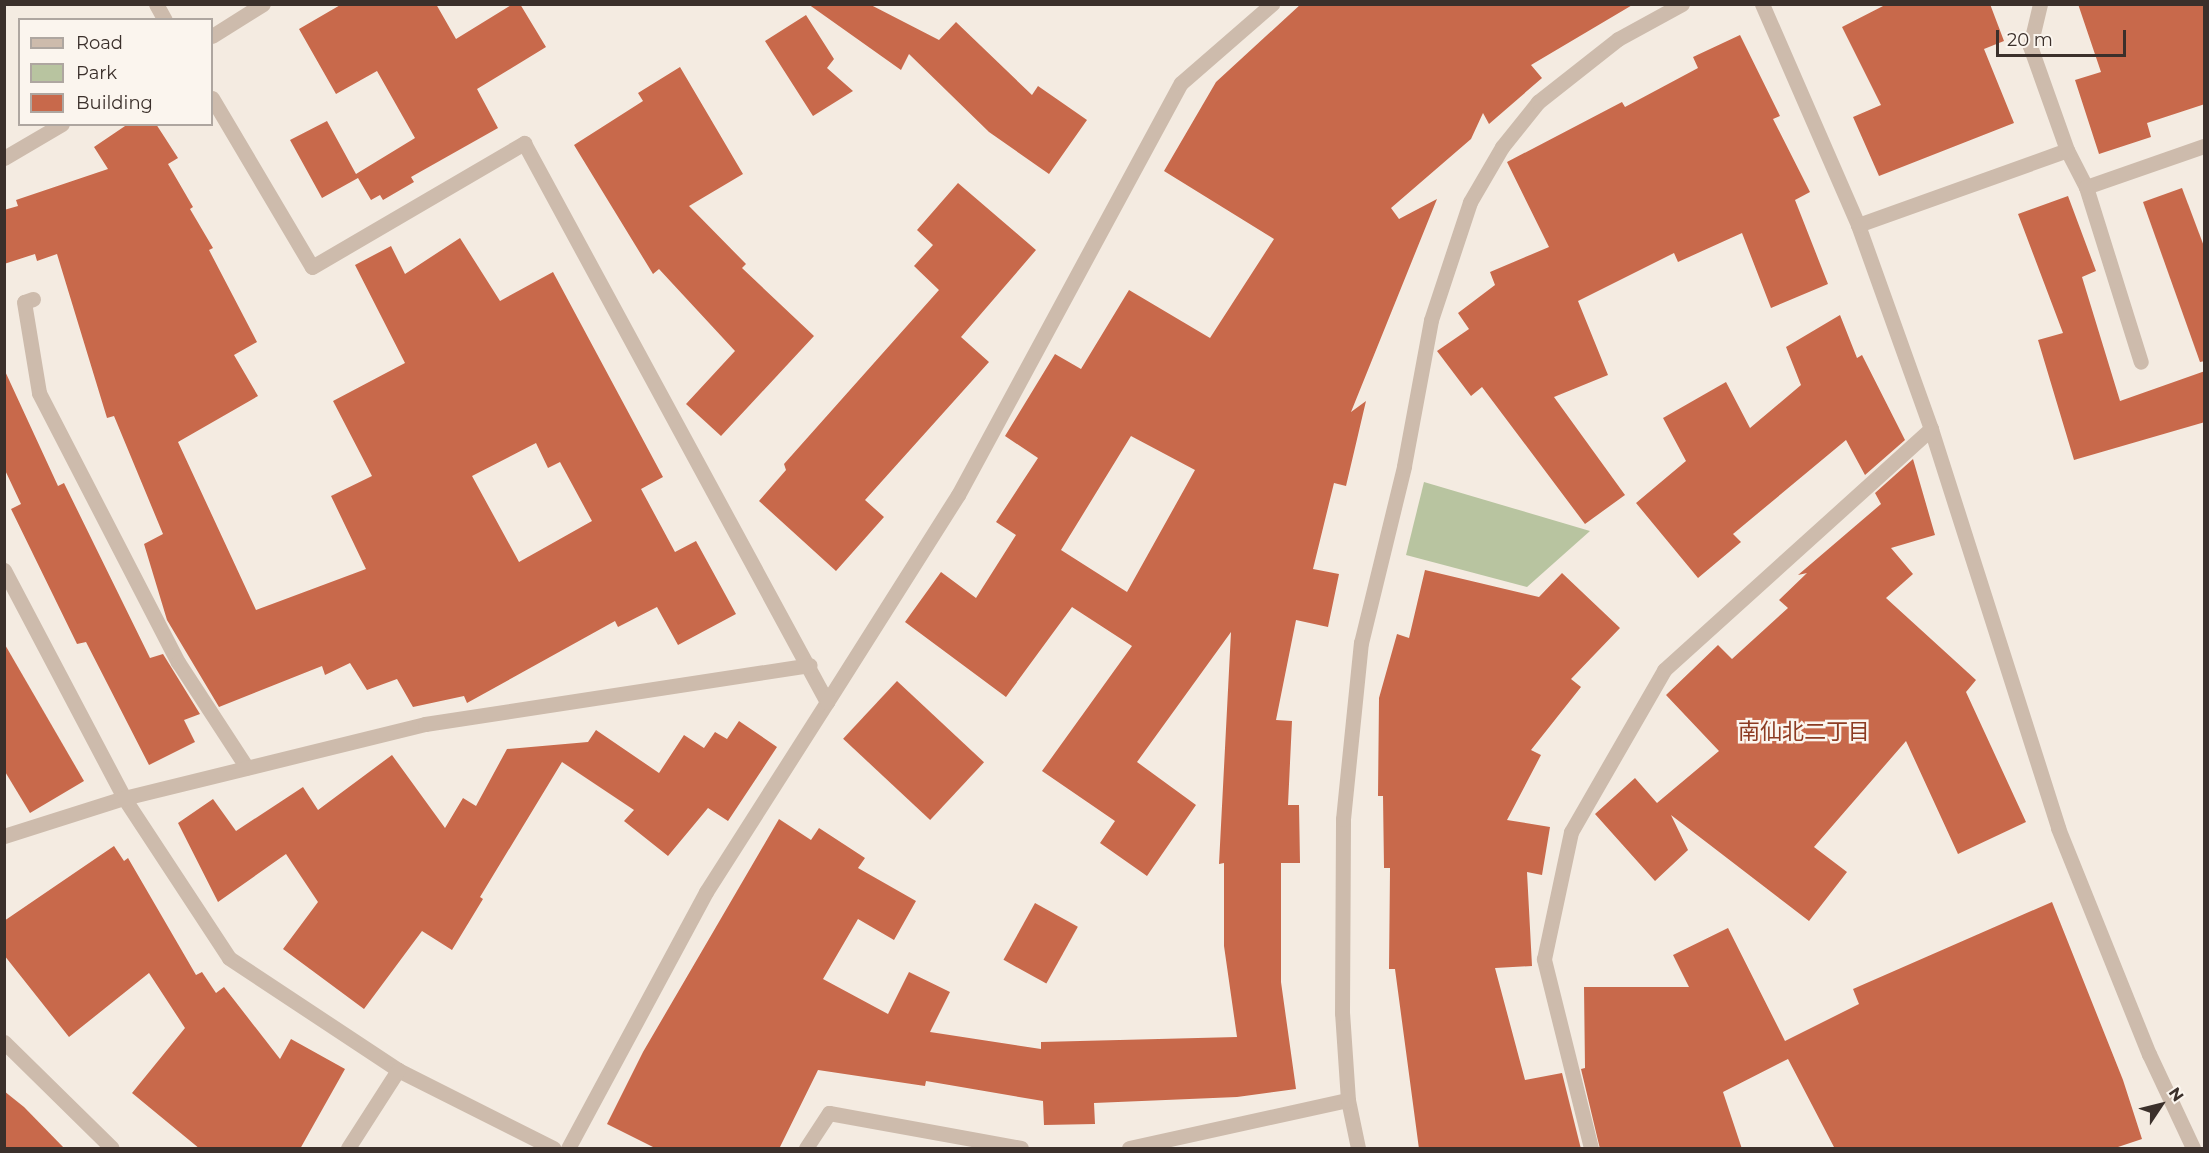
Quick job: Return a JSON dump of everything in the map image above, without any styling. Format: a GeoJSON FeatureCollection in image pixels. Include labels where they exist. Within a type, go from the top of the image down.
{"type":"FeatureCollection","features":[{"type":"Feature","properties":{"kind":"street"},"geometry":{"type":"LineString","coordinates":[[156,4],[164,18]]}},
{"type":"Feature","properties":{"kind":"street"},"geometry":{"type":"LineString","coordinates":[[213,35],[263,4]]}},
{"type":"Feature","properties":{"kind":"street"},"geometry":{"type":"LineString","coordinates":[[568,1149],[706,892],[958,495],[1181,83],[1272,4]]}},
{"type":"Feature","properties":{"kind":"street"},"geometry":{"type":"LineString","coordinates":[[1358,1149],[1348,1100],[1342,1013],[1343,819],[1361,643],[1404,466],[1431,320],[1470,202],[1502,147],[1538,102],[1564,81],[1618,39],[1682,4]]}},
{"type":"Feature","properties":{"kind":"street"},"geometry":{"type":"LineString","coordinates":[[1761,4],[1858,225],[1931,429],[2058,828],[2149,1054],[2193,1149]]}},
{"type":"Feature","properties":{"kind":"street"},"geometry":{"type":"LineString","coordinates":[[2040,4],[2030,46],[2067,150],[2086,187],[2141,362]]}},
{"type":"Feature","properties":{"kind":"street"},"geometry":{"type":"LineString","coordinates":[[213,100],[312,267],[524,144],[809,665],[827,702]]}},
{"type":"Feature","properties":{"kind":"street"},"geometry":{"type":"LineString","coordinates":[[4,158],[59,126]]}},
{"type":"Feature","properties":{"kind":"street"},"geometry":{"type":"LineString","coordinates":[[2086,187],[2205,146]]}},
{"type":"Feature","properties":{"kind":"street"},"geometry":{"type":"LineString","coordinates":[[1858,225],[2067,150]]}},
{"type":"Feature","properties":{"kind":"street"},"geometry":{"type":"LineString","coordinates":[[33,299],[24,302],[39,393],[178,662],[247,768]]}},
{"type":"Feature","properties":{"kind":"street"},"geometry":{"type":"LineString","coordinates":[[1591,1149],[1544,959],[1571,832],[1664,670],[1931,429]]}},
{"type":"Feature","properties":{"kind":"street"},"geometry":{"type":"LineString","coordinates":[[4,570],[124,798],[229,958],[398,1070],[554,1149]]}},
{"type":"Feature","properties":{"kind":"street"},"geometry":{"type":"LineString","coordinates":[[4,836],[124,798],[425,724],[809,665]]}},
{"type":"Feature","properties":{"kind":"street"},"geometry":{"type":"LineString","coordinates":[[4,1042],[112,1149]]}},
{"type":"Feature","properties":{"kind":"street"},"geometry":{"type":"LineString","coordinates":[[348,1149],[398,1070]]}},
{"type":"Feature","properties":{"kind":"street"},"geometry":{"type":"LineString","coordinates":[[1129,1149],[1348,1100]]}},
{"type":"Feature","properties":{"kind":"street"},"geometry":{"type":"LineString","coordinates":[[806,1149],[829,1113],[1021,1149]]}},
{"type":"Feature","properties":{"kind":"green space"},"geometry":{"type":"Polygon","coordinates":[[[1424,482],[1590,531],[1527,587],[1406,555],[1424,482]]]}},
{"type":"Feature","properties":{"kind":"building"},"geometry":{"type":"Polygon","coordinates":[[[342,4],[436,4],[456,39],[513,4],[520,4],[546,47],[477,89],[498,128],[411,177],[414,182],[383,200],[380,195],[371,200],[358,178],[322,198],[290,140],[327,121],[356,174],[415,138],[377,71],[336,94],[299,29],[342,4]]]}},
{"type":"Feature","properties":{"kind":"building"},"geometry":{"type":"Polygon","coordinates":[[[808,4],[869,4],[939,40],[956,22],[1032,95],[1038,86],[1087,120],[1049,174],[989,132],[909,54],[901,70],[808,4]]]}},
{"type":"Feature","properties":{"kind":"building"},"geometry":{"type":"Polygon","coordinates":[[[1301,4],[1634,4],[1531,65],[1542,78],[1489,124],[1483,113],[1471,139],[1391,208],[1399,219],[1437,199],[1351,412],[1366,401],[1346,486],[1334,483],[1313,569],[1339,574],[1328,627],[1296,620],[1276,720],[1292,721],[1288,805],[1299,805],[1300,863],[1281,863],[1281,982],[1296,1089],[1237,1097],[1094,1103],[1095,1124],[1044,1125],[1043,1101],[926,1081],[925,1086],[818,1070],[779,1149],[657,1149],[607,1124],[643,1052],[779,819],[811,840],[819,828],[865,858],[858,868],[916,901],[894,940],[858,919],[823,979],[888,1014],[909,972],[950,992],[930,1032],[1041,1049],[1041,1042],[1237,1037],[1224,946],[1224,863],[1219,864],[1231,632],[1137,762],[1196,805],[1147,876],[1100,843],[1115,821],[1042,771],[1132,646],[1072,607],[1006,697],[905,622],[941,572],[976,598],[1016,535],[996,522],[1038,458],[1005,436],[1055,354],[1081,369],[1129,290],[1210,338],[1274,239],[1164,171],[1216,82],[1301,4]],[[1131,436],[1061,550],[1127,592],[1195,470],[1131,436]]]}},
{"type":"Feature","properties":{"kind":"building"},"geometry":{"type":"Polygon","coordinates":[[[1887,4],[1990,4],[2004,41],[1984,49],[2014,123],[1879,176],[1853,117],[1881,105],[1842,27],[1887,4]]]}},
{"type":"Feature","properties":{"kind":"building"},"geometry":{"type":"Polygon","coordinates":[[[2078,4],[2205,4],[2205,104],[2147,123],[2151,137],[2099,154],[2075,80],[2101,72],[2078,4]]]}},
{"type":"Feature","properties":{"kind":"building"},"geometry":{"type":"Polygon","coordinates":[[[806,15],[834,59],[827,68],[853,91],[813,116],[765,41],[806,15]]]}},
{"type":"Feature","properties":{"kind":"building"},"geometry":{"type":"Polygon","coordinates":[[[1740,35],[1780,116],[1773,119],[1810,192],[1795,200],[1828,284],[1771,308],[1742,233],[1678,262],[1674,253],[1578,301],[1608,375],[1554,397],[1625,495],[1585,524],[1482,387],[1471,396],[1437,351],[1469,329],[1458,313],[1495,285],[1490,272],[1549,247],[1507,162],[1622,102],[1625,107],[1698,68],[1693,57],[1740,35]]]}},
{"type":"Feature","properties":{"kind":"building"},"geometry":{"type":"Polygon","coordinates":[[[680,67],[743,174],[689,206],[746,264],[742,268],[814,336],[721,436],[686,404],[735,351],[659,269],[653,274],[574,145],[643,101],[638,93],[680,67]]]}},
{"type":"Feature","properties":{"kind":"building"},"geometry":{"type":"Polygon","coordinates":[[[125,126],[157,126],[178,158],[168,164],[193,207],[190,209],[213,248],[209,250],[257,342],[234,355],[258,396],[178,442],[256,610],[366,569],[331,496],[372,476],[333,401],[405,363],[355,265],[391,246],[405,274],[460,238],[500,301],[553,272],[663,477],[641,489],[675,552],[696,541],[736,614],[678,645],[657,607],[618,627],[615,621],[467,703],[464,696],[413,707],[397,679],[367,690],[350,663],[325,675],[322,666],[219,707],[167,620],[144,544],[163,534],[114,416],[107,418],[57,254],[37,261],[35,254],[4,264],[4,210],[18,206],[16,200],[108,169],[94,147],[125,126]],[[536,443],[472,476],[519,562],[592,521],[560,462],[548,468],[536,443]]]}},
{"type":"Feature","properties":{"kind":"building"},"geometry":{"type":"Polygon","coordinates":[[[958,183],[1036,250],[961,337],[989,362],[865,500],[884,517],[836,571],[759,501],[786,470],[784,464],[939,290],[914,266],[933,245],[917,230],[958,183]]]}},
{"type":"Feature","properties":{"kind":"building"},"geometry":{"type":"Polygon","coordinates":[[[2182,188],[2205,249],[2205,361],[2200,362],[2143,202],[2182,188]]]}},
{"type":"Feature","properties":{"kind":"building"},"geometry":{"type":"Polygon","coordinates":[[[2068,196],[2096,271],[2082,277],[2120,401],[2205,371],[2205,422],[2074,460],[2038,340],[2063,333],[2018,214],[2068,196]]]}},
{"type":"Feature","properties":{"kind":"building"},"geometry":{"type":"Polygon","coordinates":[[[1840,315],[1857,358],[1862,355],[1905,440],[1865,475],[1846,440],[1733,534],[1741,542],[1698,578],[1636,503],[1686,461],[1663,418],[1726,382],[1750,428],[1801,385],[1786,347],[1840,315]]]}},
{"type":"Feature","properties":{"kind":"building"},"geometry":{"type":"Polygon","coordinates":[[[4,369],[58,486],[64,483],[150,658],[163,654],[200,714],[184,720],[195,742],[149,765],[86,642],[77,644],[11,509],[21,504],[4,468],[4,369]]]}},
{"type":"Feature","properties":{"kind":"building"},"geometry":{"type":"Polygon","coordinates":[[[1913,459],[1935,535],[1891,548],[1913,574],[1886,598],[1976,680],[1966,692],[2026,822],[1958,854],[1906,741],[1814,847],[1847,872],[1809,921],[1671,815],[1688,850],[1655,881],[1595,814],[1635,778],[1657,803],[1719,751],[1666,695],[1718,645],[1732,659],[1788,608],[1779,600],[1807,573],[1798,575],[1881,504],[1875,493],[1913,459]]]}},
{"type":"Feature","properties":{"kind":"building"},"geometry":{"type":"Polygon","coordinates":[[[1425,570],[1539,597],[1562,573],[1620,628],[1571,679],[1581,687],[1531,750],[1541,755],[1507,820],[1550,827],[1542,875],[1527,872],[1532,966],[1495,968],[1525,1080],[1562,1073],[1581,1149],[1419,1149],[1395,969],[1389,969],[1390,868],[1384,868],[1383,796],[1378,796],[1379,698],[1397,634],[1409,638],[1425,570]]]}},
{"type":"Feature","properties":{"kind":"building"},"geometry":{"type":"Polygon","coordinates":[[[4,643],[84,781],[30,813],[4,770],[4,643]]]}},
{"type":"Feature","properties":{"kind":"building"},"geometry":{"type":"Polygon","coordinates":[[[897,681],[984,762],[930,820],[843,739],[897,681]]]}},
{"type":"Feature","properties":{"kind":"building"},"geometry":{"type":"Polygon","coordinates":[[[739,721],[777,747],[728,821],[708,808],[668,856],[624,821],[634,810],[562,762],[480,897],[483,899],[452,950],[422,931],[364,1009],[283,949],[318,902],[286,854],[218,902],[178,823],[213,799],[236,831],[303,787],[318,810],[392,755],[445,828],[463,798],[476,806],[507,749],[588,742],[596,730],[659,773],[684,735],[704,748],[715,732],[727,739],[739,721]]]}},
{"type":"Feature","properties":{"kind":"building"},"geometry":{"type":"Polygon","coordinates":[[[114,846],[124,861],[128,858],[196,975],[202,972],[216,993],[224,987],[280,1059],[291,1039],[345,1069],[300,1149],[200,1149],[132,1093],[185,1028],[149,973],[69,1037],[4,955],[4,921],[114,846]]]}},
{"type":"Feature","properties":{"kind":"building"},"geometry":{"type":"Polygon","coordinates":[[[2052,902],[2123,1080],[2142,1139],[2112,1149],[1835,1149],[1788,1059],[1723,1092],[1742,1149],[1600,1149],[1581,1069],[1585,1068],[1584,987],[1689,987],[1673,955],[1728,928],[1785,1041],[1859,1004],[1853,989],[2052,902]]]}},
{"type":"Feature","properties":{"kind":"building"},"geometry":{"type":"Polygon","coordinates":[[[1035,903],[1078,927],[1046,984],[1003,960],[1035,903]]]}},
{"type":"Feature","properties":{"kind":"building"},"geometry":{"type":"Polygon","coordinates":[[[4,1091],[24,1107],[65,1149],[4,1149],[4,1091]]]}},
{"type":"Feature","properties":{"kind":"district","name":"南仙北二丁目"},"geometry":{"type":"Point","coordinates":[1804,732]}}]}
